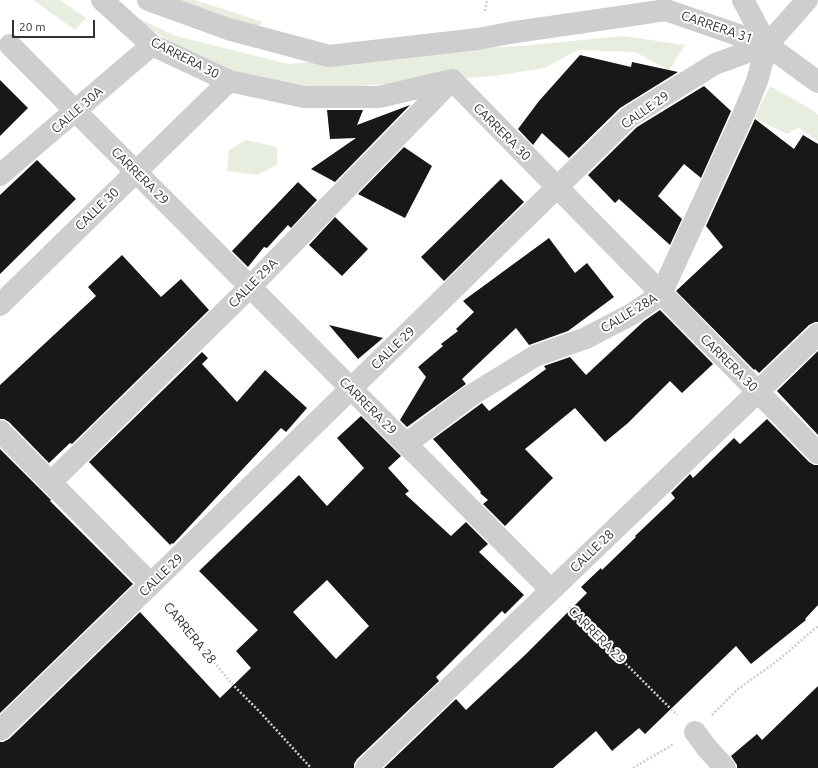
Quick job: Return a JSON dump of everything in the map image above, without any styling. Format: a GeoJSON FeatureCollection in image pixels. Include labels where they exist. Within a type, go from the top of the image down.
{"type":"FeatureCollection","features":[{"type":"Feature","properties":{"kind":"street","name":"CARRERA 30"},"geometry":{"type":"LineString","coordinates":[[102,0],[152,45],[230,81],[304,97],[379,97],[452,80],[818,453]]}},
{"type":"Feature","properties":{"kind":"street","name":"CARRERA 31"},"geometry":{"type":"LineString","coordinates":[[148,0],[228,29],[329,56],[478,39],[509,33],[666,10],[767,45],[818,82]]}},
{"type":"Feature","properties":{"kind":"street"},"geometry":{"type":"LineString","coordinates":[[743,0],[767,45]]}},
{"type":"Feature","properties":{"kind":"street","name":"CALLE 29"},"geometry":{"type":"LineString","coordinates":[[0,730],[629,117],[715,64],[767,45],[807,0]]}},
{"type":"Feature","properties":{"kind":"street","name":"CARRERA 29"},"geometry":{"type":"LineString","coordinates":[[10,45],[552,590]]}},
{"type":"Feature","properties":{"kind":"street","name":"CALLE 30A"},"geometry":{"type":"LineString","coordinates":[[0,175],[152,45]]}},
{"type":"Feature","properties":{"kind":"street","name":"CALLE 28A"},"geometry":{"type":"LineString","coordinates":[[406,444],[470,396],[536,356],[586,338],[632,314],[661,294],[746,107],[757,81],[767,45]]}},
{"type":"Feature","properties":{"kind":"street","name":"CALLE 29A"},"geometry":{"type":"LineString","coordinates":[[51,482],[250,287],[452,80]]}},
{"type":"Feature","properties":{"kind":"street","name":"CALLE 30"},"geometry":{"type":"LineString","coordinates":[[0,305],[230,81]]}},
{"type":"Feature","properties":{"kind":"street","name":"CALLE 28"},"geometry":{"type":"LineString","coordinates":[[366,768],[818,334]]}},
{"type":"Feature","properties":{"kind":"street"},"geometry":{"type":"LineString","coordinates":[[0,431],[151,584]]}},
{"type":"Feature","properties":{"kind":"street"},"geometry":{"type":"LineString","coordinates":[[695,732],[725,768]]}},
{"type":"Feature","properties":{"kind":"path","name":"CARRERA 28"},"geometry":{"type":"LineString","coordinates":[[151,584],[232,684],[311,768]]}},
{"type":"Feature","properties":{"kind":"path","name":"CARRERA 29"},"geometry":{"type":"LineString","coordinates":[[552,590],[695,732]]}},
{"type":"Feature","properties":{"kind":"path"},"geometry":{"type":"LineString","coordinates":[[633,768],[695,732],[738,688],[776,662],[818,626]]}},
{"type":"Feature","properties":{"kind":"green space"},"geometry":{"type":"Polygon","coordinates":[[[33,0],[60,0],[86,18],[75,30],[33,0]]]}},
{"type":"Feature","properties":{"kind":"green space"},"geometry":{"type":"Polygon","coordinates":[[[173,0],[195,0],[263,22],[257,27],[173,0]]]}},
{"type":"Feature","properties":{"kind":"green space"},"geometry":{"type":"Polygon","coordinates":[[[120,10],[176,36],[288,64],[439,50],[521,46],[623,36],[685,45],[669,70],[635,52],[578,50],[545,68],[494,76],[335,88],[281,84],[220,72],[120,10]]]}},
{"type":"Feature","properties":{"kind":"green space"},"geometry":{"type":"Polygon","coordinates":[[[770,86],[811,109],[818,115],[818,141],[799,128],[787,134],[754,118],[770,86]]]}},
{"type":"Feature","properties":{"kind":"green space"},"geometry":{"type":"Polygon","coordinates":[[[246,140],[277,147],[277,165],[257,175],[227,171],[229,150],[246,140]]]}},
{"type":"Feature","properties":{"kind":"building"},"geometry":{"type":"Polygon","coordinates":[[[580,55],[631,67],[632,62],[678,72],[620,108],[569,158],[542,133],[533,145],[518,129],[539,101],[580,55]]]}},
{"type":"Feature","properties":{"kind":"building"},"geometry":{"type":"Polygon","coordinates":[[[0,80],[28,108],[0,136],[0,80]]]}},
{"type":"Feature","properties":{"kind":"building"},"geometry":{"type":"Polygon","coordinates":[[[704,86],[731,111],[701,178],[684,164],[658,196],[682,219],[670,245],[619,199],[615,203],[588,175],[637,127],[704,86]]]}},
{"type":"Feature","properties":{"kind":"building"},"geometry":{"type":"Polygon","coordinates":[[[410,105],[335,182],[311,169],[356,138],[330,139],[327,110],[363,110],[357,125],[410,105]]]}},
{"type":"Feature","properties":{"kind":"building"},"geometry":{"type":"Polygon","coordinates":[[[755,119],[794,149],[803,135],[818,144],[818,322],[809,325],[759,373],[755,369],[754,370],[676,291],[723,247],[706,226],[755,119]]]}},
{"type":"Feature","properties":{"kind":"building"},"geometry":{"type":"Polygon","coordinates":[[[404,147],[432,166],[405,218],[358,194],[404,147]]]}},
{"type":"Feature","properties":{"kind":"building"},"geometry":{"type":"Polygon","coordinates":[[[37,160],[76,199],[0,274],[0,195],[37,160]]]}},
{"type":"Feature","properties":{"kind":"building"},"geometry":{"type":"Polygon","coordinates":[[[501,179],[524,202],[444,281],[421,257],[501,179]]]}},
{"type":"Feature","properties":{"kind":"building"},"geometry":{"type":"Polygon","coordinates":[[[298,182],[317,200],[291,228],[288,225],[267,248],[264,247],[248,267],[232,251],[298,182]]]}},
{"type":"Feature","properties":{"kind":"building"},"geometry":{"type":"Polygon","coordinates":[[[335,217],[368,249],[342,276],[309,245],[335,217]]]}},
{"type":"Feature","properties":{"kind":"building"},"geometry":{"type":"Polygon","coordinates":[[[549,238],[575,273],[587,263],[614,297],[568,331],[529,345],[516,328],[462,379],[466,384],[407,427],[400,420],[426,377],[418,367],[443,346],[441,344],[458,331],[456,329],[474,312],[463,301],[549,238]]]}},
{"type":"Feature","properties":{"kind":"building"},"geometry":{"type":"Polygon","coordinates":[[[122,255],[161,297],[181,279],[209,310],[72,444],[70,443],[49,463],[9,422],[4,419],[0,419],[0,385],[96,296],[88,287],[122,255]]]}},
{"type":"Feature","properties":{"kind":"building"},"geometry":{"type":"Polygon","coordinates":[[[660,310],[713,364],[682,393],[670,381],[628,423],[605,442],[575,408],[525,449],[553,478],[505,526],[483,504],[488,500],[480,493],[481,492],[433,439],[482,403],[489,411],[546,369],[544,366],[570,357],[586,375],[644,321],[660,310]]]}},
{"type":"Feature","properties":{"kind":"building"},"geometry":{"type":"Polygon","coordinates":[[[329,325],[383,338],[358,359],[329,325]]]}},
{"type":"Feature","properties":{"kind":"building"},"geometry":{"type":"Polygon","coordinates":[[[818,351],[818,435],[777,391],[818,351]]]}},
{"type":"Feature","properties":{"kind":"building"},"geometry":{"type":"Polygon","coordinates":[[[202,352],[208,358],[202,364],[237,402],[265,370],[307,408],[286,432],[281,428],[173,544],[172,543],[170,545],[89,462],[202,352]]]}},
{"type":"Feature","properties":{"kind":"building"},"geometry":{"type":"Polygon","coordinates":[[[361,416],[401,456],[388,468],[409,491],[405,494],[451,536],[466,522],[488,544],[479,552],[524,595],[505,614],[502,611],[436,677],[439,681],[357,759],[354,764],[354,768],[0,768],[0,742],[9,739],[140,612],[220,698],[251,668],[236,651],[258,630],[199,571],[299,475],[327,506],[364,468],[337,438],[361,416]],[[327,580],[293,612],[336,659],[369,626],[327,580]]]}},
{"type":"Feature","properties":{"kind":"building"},"geometry":{"type":"Polygon","coordinates":[[[767,419],[809,462],[814,465],[818,465],[818,605],[805,619],[806,620],[751,664],[736,646],[645,734],[639,728],[612,751],[596,731],[553,768],[384,768],[456,699],[466,710],[525,655],[587,593],[581,587],[601,568],[602,570],[675,498],[671,493],[690,474],[693,478],[734,438],[740,444],[767,419]]]}},
{"type":"Feature","properties":{"kind":"building"},"geometry":{"type":"Polygon","coordinates":[[[0,449],[133,584],[0,713],[0,449]]]}},
{"type":"Feature","properties":{"kind":"building"},"geometry":{"type":"Polygon","coordinates":[[[818,686],[818,768],[737,768],[737,765],[731,756],[757,734],[762,740],[818,686]]]}}]}
